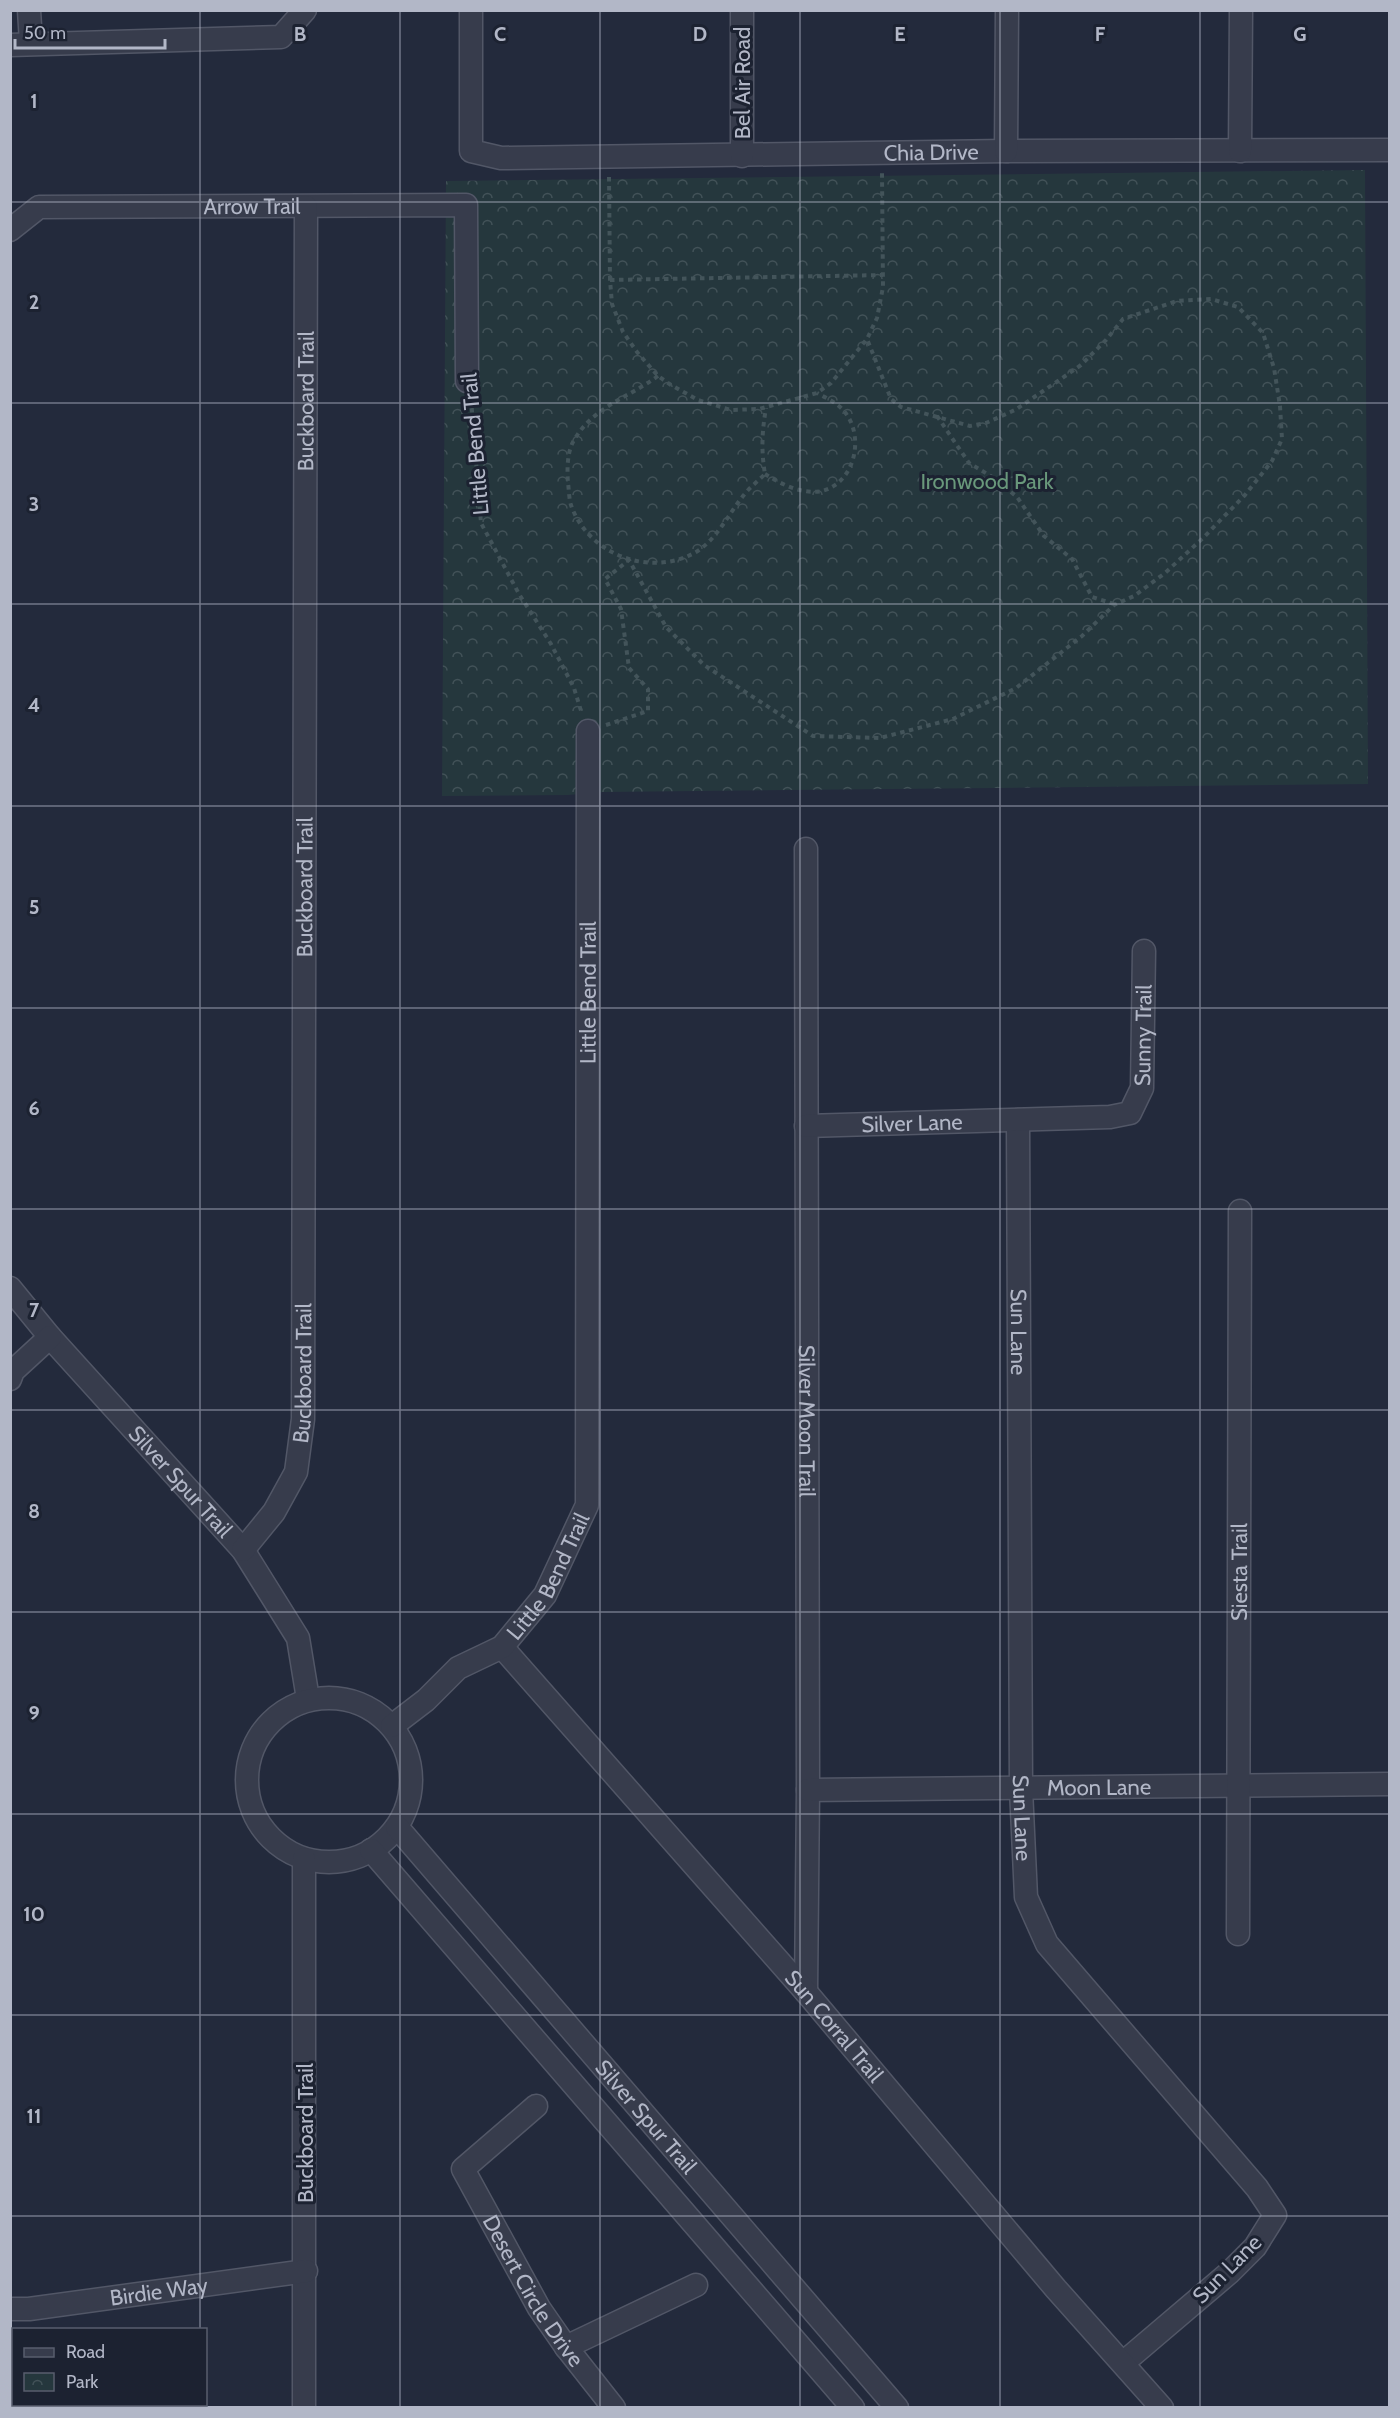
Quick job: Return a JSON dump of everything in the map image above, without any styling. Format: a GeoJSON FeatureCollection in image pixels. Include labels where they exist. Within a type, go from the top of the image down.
{"type":"FeatureCollection","features":[{"type":"Feature","properties":{"kind":"street"},"geometry":{"type":"LineString","coordinates":[[29,10],[21,44],[281,37],[305,10]]}},
{"type":"Feature","properties":{"kind":"street","name":"Chia Drive"},"geometry":{"type":"LineString","coordinates":[[471,10],[471,151],[501,158],[1006,151],[1389,150]]}},
{"type":"Feature","properties":{"kind":"street","name":"Bel Air Road"},"geometry":{"type":"LineString","coordinates":[[742,10],[742,156]]}},
{"type":"Feature","properties":{"kind":"street"},"geometry":{"type":"LineString","coordinates":[[1006,10],[1006,151]]}},
{"type":"Feature","properties":{"kind":"street"},"geometry":{"type":"LineString","coordinates":[[1240,10],[1240,151]]}},
{"type":"Feature","properties":{"kind":"street","name":"Arrow Trail"},"geometry":{"type":"LineString","coordinates":[[10,230],[39,207],[466,205]]}},
{"type":"Feature","properties":{"kind":"street","name":"Little Bend Trail"},"geometry":{"type":"LineString","coordinates":[[466,205],[467,381]]}},
{"type":"Feature","properties":{"kind":"street","name":"Buckboard Trail"},"geometry":{"type":"LineString","coordinates":[[243,1550],[274,1512],[296,1472],[303,1419],[306,207]]}},
{"type":"Feature","properties":{"kind":"street","name":"Little Bend Trail"},"geometry":{"type":"LineString","coordinates":[[392,1726],[426,1700],[458,1668],[502,1647],[545,1595],[565,1557],[587,1505],[588,731]]}},
{"type":"Feature","properties":{"kind":"street","name":"Silver Moon Trail"},"geometry":{"type":"LineString","coordinates":[[806,849],[808,1790],[806,1992]]}},
{"type":"Feature","properties":{"kind":"street","name":"Sunny Trail"},"geometry":{"type":"LineString","coordinates":[[1018,1120],[1110,1118],[1130,1113],[1142,1088],[1144,951]]}},
{"type":"Feature","properties":{"kind":"street","name":"Silver Lane"},"geometry":{"type":"LineString","coordinates":[[806,1126],[1018,1120]]}},
{"type":"Feature","properties":{"kind":"street","name":"Sun Lane"},"geometry":{"type":"LineString","coordinates":[[1018,1120],[1021,1789],[1026,1897],[1047,1944],[1257,2188],[1275,2215],[1255,2247],[1230,2272],[1123,2363]]}},
{"type":"Feature","properties":{"kind":"street","name":"Siesta Trail"},"geometry":{"type":"LineString","coordinates":[[1238,1934],[1240,1211]]}},
{"type":"Feature","properties":{"kind":"street","name":"Silver Spur Trail"},"geometry":{"type":"LineString","coordinates":[[10,1288],[50,1337],[243,1550],[298,1638],[308,1699]]}},
{"type":"Feature","properties":{"kind":"street"},"geometry":{"type":"LineString","coordinates":[[10,1379],[12,1371],[50,1337]]}},
{"type":"Feature","properties":{"kind":"street","name":"Sun Corral Trail"},"geometry":{"type":"LineString","coordinates":[[502,1647],[806,1992],[1056,2289],[1162,2408]]}},
{"type":"Feature","properties":{"kind":"street"},"geometry":{"type":"LineString","coordinates":[[339,1697],[369,1707],[392,1726],[411,1766],[406,1810],[397,1827],[371,1850],[344,1862],[304,1859],[273,1841],[252,1812],[246,1778],[254,1743],[276,1715],[308,1699],[339,1697]]}},
{"type":"Feature","properties":{"kind":"street","name":"Moon Lane"},"geometry":{"type":"LineString","coordinates":[[808,1790],[1389,1784]]}},
{"type":"Feature","properties":{"kind":"street","name":"Silver Spur Trail"},"geometry":{"type":"LineString","coordinates":[[397,1827],[897,2408]]}},
{"type":"Feature","properties":{"kind":"street","name":"Silver Spur Trail"},"geometry":{"type":"LineString","coordinates":[[371,1850],[852,2408]]}},
{"type":"Feature","properties":{"kind":"street","name":"Buckboard Trail"},"geometry":{"type":"LineString","coordinates":[[304,1859],[306,2271],[304,2408]]}},
{"type":"Feature","properties":{"kind":"street","name":"Desert Circle Drive"},"geometry":{"type":"LineString","coordinates":[[536,2106],[463,2169],[540,2308],[566,2347],[614,2408]]}},
{"type":"Feature","properties":{"kind":"street"},"geometry":{"type":"LineString","coordinates":[[714,2246],[739,2223]]}},
{"type":"Feature","properties":{"kind":"street"},"geometry":{"type":"LineString","coordinates":[[752,2290],[778,2268]]}},
{"type":"Feature","properties":{"kind":"street","name":"Birdie Way"},"geometry":{"type":"LineString","coordinates":[[10,2309],[28,2309],[306,2271]]}},
{"type":"Feature","properties":{"kind":"street"},"geometry":{"type":"LineString","coordinates":[[566,2347],[696,2285]]}},
{"type":"Feature","properties":{"kind":"path"},"geometry":{"type":"LineString","coordinates":[[609,176],[612,304],[623,332],[658,376],[671,386],[698,400],[731,410],[766,408],[817,393],[831,383],[867,339],[877,318],[883,275],[882,172]]}},
{"type":"Feature","properties":{"kind":"path"},"geometry":{"type":"LineString","coordinates":[[610,280],[883,275]]}},
{"type":"Feature","properties":{"kind":"path"},"geometry":{"type":"LineString","coordinates":[[629,560],[666,627],[704,665],[813,736],[880,738],[953,719],[1016,688],[1082,636],[1114,605],[1134,596],[1180,560],[1245,495],[1272,461],[1282,439],[1274,368],[1263,333],[1238,307],[1211,299],[1177,301],[1123,319],[1081,365],[1015,410],[986,423],[970,426],[901,407],[891,399],[867,339]]}},
{"type":"Feature","properties":{"kind":"path"},"geometry":{"type":"LineString","coordinates":[[658,376],[639,390],[619,397],[588,420],[572,444],[567,472],[571,505],[585,530],[602,547],[629,560],[657,562],[678,560],[708,543],[744,494],[765,474]]}},
{"type":"Feature","properties":{"kind":"path","name":"Little Bend Trail"},"geometry":{"type":"LineString","coordinates":[[467,381],[473,414],[481,523],[574,688],[588,731]]}},
{"type":"Feature","properties":{"kind":"path"},"geometry":{"type":"LineString","coordinates":[[765,474],[800,490],[821,491],[838,483],[849,469],[855,453],[856,435],[847,414],[835,402],[817,393]]}},
{"type":"Feature","properties":{"kind":"path"},"geometry":{"type":"LineString","coordinates":[[765,474],[762,435],[766,408]]}},
{"type":"Feature","properties":{"kind":"path"},"geometry":{"type":"LineString","coordinates":[[936,415],[969,463],[994,478],[1017,496],[1044,536],[1072,559],[1092,597],[1114,605]]}},
{"type":"Feature","properties":{"kind":"path"},"geometry":{"type":"LineString","coordinates":[[588,731],[648,711],[648,689],[629,668],[621,609],[605,579],[629,560]]}},
{"type":"Feature","properties":{"kind":"green space","name":"Ironwood Park"},"geometry":{"type":"Polygon","coordinates":[[[1365,170],[1368,784],[603,792],[568,795],[442,796],[446,181],[1365,170]]]}}]}
